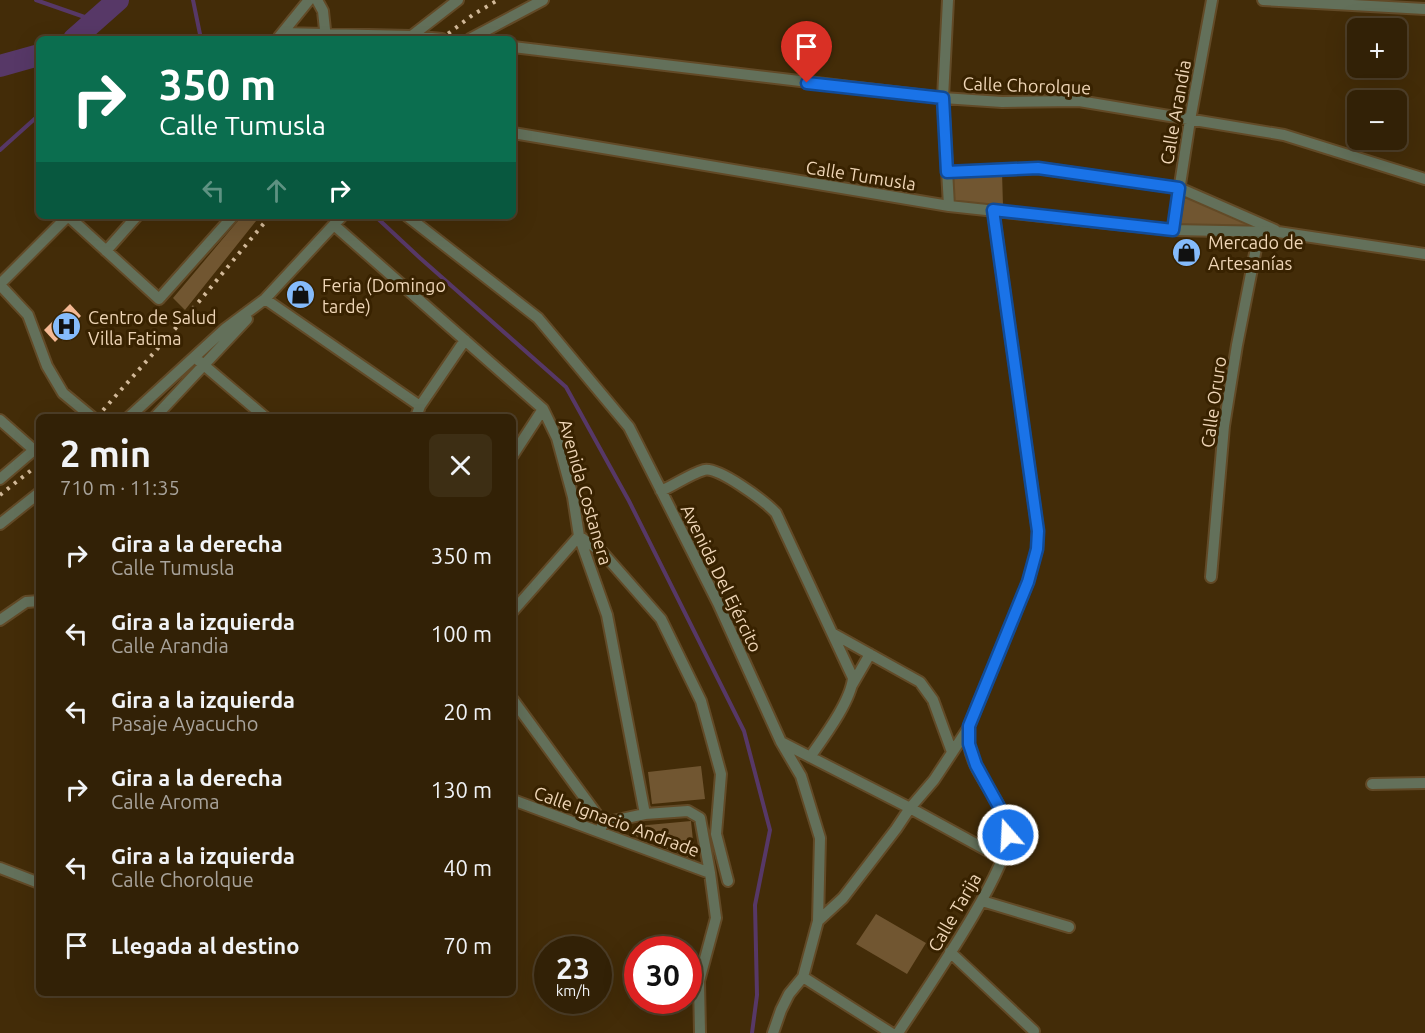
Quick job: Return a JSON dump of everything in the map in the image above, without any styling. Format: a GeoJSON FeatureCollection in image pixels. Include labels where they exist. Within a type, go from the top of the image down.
{"type":"FeatureCollection","features":[{"type":"Feature","properties":{"kind":"street"},"geometry":{"type":"LineString","coordinates":[[280,36],[309,0]]}},
{"type":"Feature","properties":{"kind":"street"},"geometry":{"type":"LineString","coordinates":[[317,0],[323,11],[325,36]]}},
{"type":"Feature","properties":{"kind":"street"},"geometry":{"type":"LineString","coordinates":[[413,36],[458,0]]}},
{"type":"Feature","properties":{"kind":"street"},"geometry":{"type":"LineString","coordinates":[[476,36],[543,0]]}},
{"type":"Feature","properties":{"kind":"street"},"geometry":{"type":"LineString","coordinates":[[948,0],[943,98],[949,206]]}},
{"type":"Feature","properties":{"kind":"street","name":"Calle Arandia"},"geometry":{"type":"LineString","coordinates":[[1173,230],[1212,0]]}},
{"type":"Feature","properties":{"kind":"street"},"geometry":{"type":"LineString","coordinates":[[1263,0],[1425,9]]}},
{"type":"Feature","properties":{"kind":"street","name":"Calle Chorolque"},"geometry":{"type":"LineString","coordinates":[[516,47],[943,98],[1002,102],[1079,101],[1284,135],[1425,179]]}},
{"type":"Feature","properties":{"kind":"street","name":"Calle Tumusla"},"geometry":{"type":"LineString","coordinates":[[516,134],[949,206],[1173,230],[1278,232]]}},
{"type":"Feature","properties":{"kind":"street"},"geometry":{"type":"LineString","coordinates":[[947,172],[1038,168],[1179,188],[1278,232],[1425,254]]}},
{"type":"Feature","properties":{"kind":"street","name":"Calle Tarija"},"geometry":{"type":"LineString","coordinates":[[898,1033],[982,901],[1003,859],[1008,835],[1003,814],[976,765],[969,744],[969,726],[1028,582],[1037,549],[1038,531],[993,210]]}},
{"type":"Feature","properties":{"kind":"street"},"geometry":{"type":"LineString","coordinates":[[65,219],[0,284],[28,315],[47,366],[63,393],[88,414]]}},
{"type":"Feature","properties":{"kind":"street"},"geometry":{"type":"LineString","coordinates":[[71,219],[159,299],[230,219]]}},
{"type":"Feature","properties":{"kind":"street"},"geometry":{"type":"LineString","coordinates":[[106,251],[134,219]]}},
{"type":"Feature","properties":{"kind":"street"},"geometry":{"type":"LineString","coordinates":[[157,414],[339,219]]}},
{"type":"Feature","properties":{"kind":"street","name":"Avenida Del Ejército"},"geometry":{"type":"LineString","coordinates":[[411,219],[538,318],[629,427],[718,603],[781,742],[801,776],[820,838],[818,921],[803,977],[789,994],[772,1033]]}},
{"type":"Feature","properties":{"kind":"street","name":"Avenida Costanera"},"geometry":{"type":"LineString","coordinates":[[334,225],[543,410],[556,438],[570,487],[579,536],[607,615],[645,814]]}},
{"type":"Feature","properties":{"kind":"street","name":"Calle Oruro"},"geometry":{"type":"LineString","coordinates":[[1211,577],[1224,426],[1259,233]]}},
{"type":"Feature","properties":{"kind":"street"},"geometry":{"type":"LineString","coordinates":[[132,414],[225,328],[265,299]]}},
{"type":"Feature","properties":{"kind":"street"},"geometry":{"type":"LineString","coordinates":[[265,299],[420,406]]}},
{"type":"Feature","properties":{"kind":"street"},"geometry":{"type":"LineString","coordinates":[[417,414],[420,406],[465,340]]}},
{"type":"Feature","properties":{"kind":"street"},"geometry":{"type":"LineString","coordinates":[[194,357],[261,414]]}},
{"type":"Feature","properties":{"kind":"street"},"geometry":{"type":"LineString","coordinates":[[516,450],[543,410]]}},
{"type":"Feature","properties":{"kind":"street"},"geometry":{"type":"LineString","coordinates":[[0,420],[34,450],[0,479]]}},
{"type":"Feature","properties":{"kind":"street"},"geometry":{"type":"LineString","coordinates":[[661,492],[706,469],[716,471],[767,503],[776,513],[853,678],[852,685]]}},
{"type":"Feature","properties":{"kind":"street"},"geometry":{"type":"LineString","coordinates":[[0,524],[36,496]]}},
{"type":"Feature","properties":{"kind":"street"},"geometry":{"type":"LineString","coordinates":[[516,608],[579,536],[603,553],[661,619],[701,701],[721,774],[716,834],[728,881]]}},
{"type":"Feature","properties":{"kind":"street"},"geometry":{"type":"LineString","coordinates":[[0,620],[26,602],[36,601]]}},
{"type":"Feature","properties":{"kind":"street"},"geometry":{"type":"LineString","coordinates":[[832,633],[920,682],[933,700],[952,752]]}},
{"type":"Feature","properties":{"kind":"street"},"geometry":{"type":"LineString","coordinates":[[810,757],[833,724],[870,654]]}},
{"type":"Feature","properties":{"kind":"street"},"geometry":{"type":"LineString","coordinates":[[516,704],[601,827],[645,814],[688,811],[700,818],[716,918],[699,981],[700,1033]]}},
{"type":"Feature","properties":{"kind":"street"},"geometry":{"type":"LineString","coordinates":[[818,921],[843,898],[910,808],[934,780],[969,726]]}},
{"type":"Feature","properties":{"kind":"street"},"geometry":{"type":"LineString","coordinates":[[781,742],[1003,859]]}},
{"type":"Feature","properties":{"kind":"street"},"geometry":{"type":"LineString","coordinates":[[1372,784],[1425,783]]}},
{"type":"Feature","properties":{"kind":"street","name":"Calle Ignacio Andrade"},"geometry":{"type":"LineString","coordinates":[[516,801],[601,827],[710,873]]}},
{"type":"Feature","properties":{"kind":"street"},"geometry":{"type":"LineString","coordinates":[[0,868],[36,882]]}},
{"type":"Feature","properties":{"kind":"street"},"geometry":{"type":"LineString","coordinates":[[982,901],[1069,927]]}},
{"type":"Feature","properties":{"kind":"street"},"geometry":{"type":"LineString","coordinates":[[950,952],[1034,1030]]}},
{"type":"Feature","properties":{"kind":"street"},"geometry":{"type":"LineString","coordinates":[[803,977],[891,1033]]}},
{"type":"Feature","properties":{"kind":"shaded area"},"geometry":{"type":"Polygon","coordinates":[[[1002,172],[1003,206],[953,203],[950,176],[1002,172]]]}},
{"type":"Feature","properties":{"kind":"shaded area"},"geometry":{"type":"Polygon","coordinates":[[[1182,193],[1266,230],[1177,228],[1182,193]]]}},
{"type":"Feature","properties":{"kind":"shaded area"},"geometry":{"type":"Polygon","coordinates":[[[239,219],[258,219],[185,310],[173,298],[239,219]]]}},
{"type":"Feature","properties":{"kind":"shaded area"},"geometry":{"type":"Polygon","coordinates":[[[701,766],[705,799],[652,804],[648,772],[701,766]]]}},
{"type":"Feature","properties":{"kind":"shaded area"},"geometry":{"type":"Polygon","coordinates":[[[691,821],[695,860],[631,834],[637,826],[691,821]]]}},
{"type":"Feature","properties":{"kind":"shaded area"},"geometry":{"type":"Polygon","coordinates":[[[876,914],[926,943],[907,974],[856,944],[876,914]]]}},
{"type":"Feature","properties":{"kind":"building"},"geometry":{"type":"Polygon","coordinates":[[[70,304],[81,316],[55,342],[44,330],[70,304]]]}},
{"type":"Feature","properties":{"kind":"waterway"},"geometry":{"type":"LineString","coordinates":[[36,0],[96,21]]}},
{"type":"Feature","properties":{"kind":"waterway"},"geometry":{"type":"LineString","coordinates":[[77,36],[118,0]]}},
{"type":"Feature","properties":{"kind":"waterway"},"geometry":{"type":"LineString","coordinates":[[193,0],[200,36]]}},
{"type":"Feature","properties":{"kind":"waterway"},"geometry":{"type":"LineString","coordinates":[[0,66],[36,56]]}},
{"type":"Feature","properties":{"kind":"waterway"},"geometry":{"type":"LineString","coordinates":[[0,150],[36,118]]}},
{"type":"Feature","properties":{"kind":"waterway"},"geometry":{"type":"LineString","coordinates":[[378,219],[566,387],[629,501],[744,731],[770,830],[755,905],[757,995],[752,1033]]}},
{"type":"Feature","properties":{"kind":"railway"},"geometry":{"type":"LineString","coordinates":[[445,36],[474,14],[498,0]]}},
{"type":"Feature","properties":{"kind":"railway"},"geometry":{"type":"LineString","coordinates":[[100,414],[197,304],[268,219]]}},
{"type":"Feature","properties":{"kind":"railway"},"geometry":{"type":"LineString","coordinates":[[0,495],[36,466]]}},
{"type":"Feature","properties":{"kind":"place","name":"Mercado de Artesanías"},"geometry":{"type":"Point","coordinates":[1187,252]}},
{"type":"Feature","properties":{"kind":"place","name":"Feria (Domingo tarde)"},"geometry":{"type":"Point","coordinates":[301,295]}},
{"type":"Feature","properties":{"kind":"place","name":"Centro de Salud Villa Fatima"},"geometry":{"type":"Point","coordinates":[67,327]}},
{"type":"Feature","properties":{"kind":"route"},"geometry":{"type":"LineString","coordinates":[[807,83],[943,98],[947,172],[1038,168],[1179,188],[1173,230],[993,210],[1038,531],[1037,549],[1028,582],[969,726],[969,744],[976,765],[1003,814],[1008,835]]}}]}
